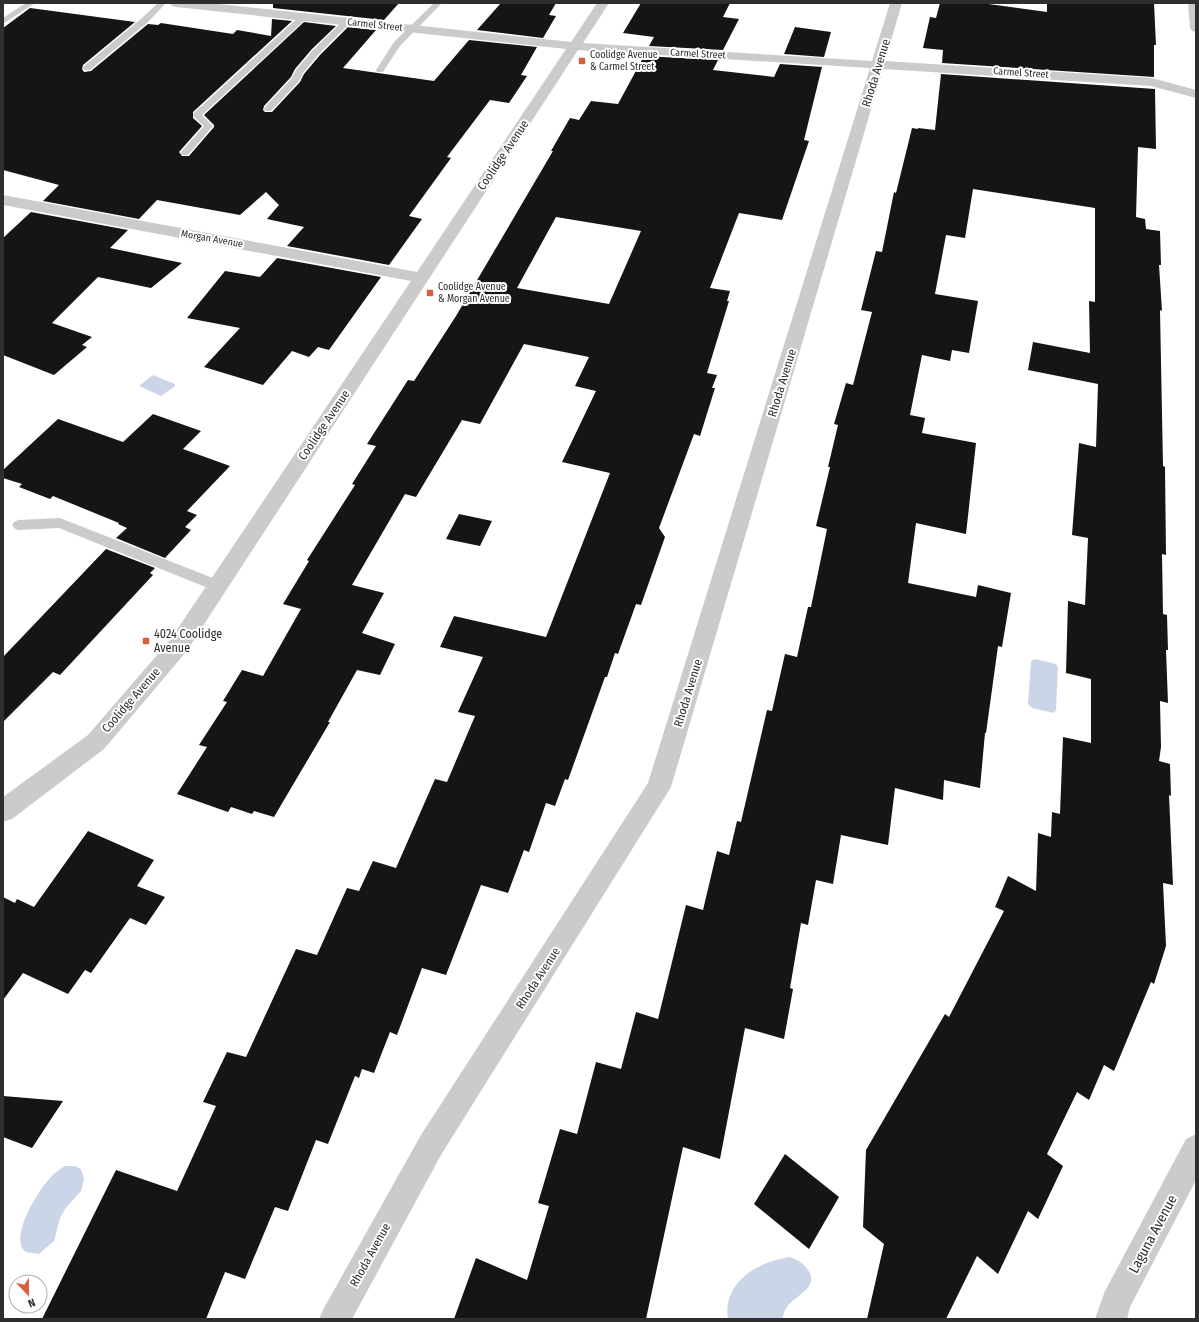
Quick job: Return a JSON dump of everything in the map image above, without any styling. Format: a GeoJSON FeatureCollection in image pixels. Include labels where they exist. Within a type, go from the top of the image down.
{"type":"FeatureCollection","features":[{"type":"Feature","properties":{"kind":"street","name":"Carmel Street"},"geometry":{"type":"LineString","coordinates":[[176,3],[205,4],[347,22],[575,46],[1152,82],[1196,94]]}},
{"type":"Feature","properties":{"kind":"street","name":"Coolidge Avenue"},"geometry":{"type":"LineString","coordinates":[[3,811],[96,742],[178,646],[603,3]]}},
{"type":"Feature","properties":{"kind":"street","name":"Rhoda Avenue"},"geometry":{"type":"LineString","coordinates":[[335,1319],[431,1145],[659,787],[896,3]]}},
{"type":"Feature","properties":{"kind":"street"},"geometry":{"type":"LineString","coordinates":[[1194,3],[1196,28]]}},
{"type":"Feature","properties":{"kind":"street","name":"Morgan Avenue"},"geometry":{"type":"LineString","coordinates":[[3,200],[422,278]]}},
{"type":"Feature","properties":{"kind":"street","name":"Laguna Avenue"},"geometry":{"type":"LineString","coordinates":[[1111,1319],[1116,1302],[1196,1149]]}},
{"type":"Feature","properties":{"kind":"lane"},"geometry":{"type":"LineString","coordinates":[[3,22],[31,3]]}},
{"type":"Feature","properties":{"kind":"lane"},"geometry":{"type":"LineString","coordinates":[[87,68],[145,20],[162,3]]}},
{"type":"Feature","properties":{"kind":"lane"},"geometry":{"type":"LineString","coordinates":[[380,70],[397,44],[411,28],[438,3]]}},
{"type":"Feature","properties":{"kind":"lane"},"geometry":{"type":"LineString","coordinates":[[185,153],[210,126],[197,115],[304,17]]}},
{"type":"Feature","properties":{"kind":"lane"},"geometry":{"type":"LineString","coordinates":[[268,109],[296,79],[299,72],[316,52],[347,22]]}},
{"type":"Feature","properties":{"kind":"lane"},"geometry":{"type":"LineString","coordinates":[[18,525],[60,522],[218,586]]}},
{"type":"Feature","properties":{"kind":"water"},"geometry":{"type":"Polygon","coordinates":[[[153,375],[175,384],[175,386],[161,396],[139,386],[153,375]]]}},
{"type":"Feature","properties":{"kind":"water"},"geometry":{"type":"Polygon","coordinates":[[[1035,659],[1056,664],[1058,667],[1056,710],[1054,713],[1032,708],[1028,704],[1031,661],[1035,659]]]}},
{"type":"Feature","properties":{"kind":"water"},"geometry":{"type":"Polygon","coordinates":[[[65,1166],[75,1166],[81,1169],[84,1179],[81,1191],[65,1209],[60,1218],[54,1241],[39,1254],[26,1252],[22,1247],[20,1237],[29,1210],[40,1191],[53,1174],[65,1166]]]}},
{"type":"Feature","properties":{"kind":"water"},"geometry":{"type":"Polygon","coordinates":[[[790,1257],[800,1262],[808,1270],[811,1276],[811,1282],[805,1291],[786,1308],[782,1319],[728,1319],[728,1306],[731,1294],[737,1284],[745,1276],[766,1263],[790,1257]]]}},
{"type":"Feature","properties":{"kind":"building"},"geometry":{"type":"Polygon","coordinates":[[[273,3],[399,3],[384,20],[273,8],[273,3]]]}},
{"type":"Feature","properties":{"kind":"building"},"geometry":{"type":"Polygon","coordinates":[[[501,3],[556,3],[549,15],[556,16],[543,38],[477,30],[501,3]]]}},
{"type":"Feature","properties":{"kind":"building"},"geometry":{"type":"Polygon","coordinates":[[[641,3],[730,3],[723,17],[739,19],[723,50],[649,46],[654,37],[623,33],[641,3]]]}},
{"type":"Feature","properties":{"kind":"building"},"geometry":{"type":"Polygon","coordinates":[[[940,3],[981,3],[1047,12],[1047,3],[1154,3],[1156,45],[1154,45],[1154,77],[942,63],[943,50],[923,48],[930,17],[936,18],[940,3]]]}},
{"type":"Feature","properties":{"kind":"building"},"geometry":{"type":"Polygon","coordinates":[[[30,8],[135,22],[83,65],[82,69],[84,72],[91,71],[148,24],[158,25],[161,23],[233,34],[237,30],[271,36],[272,19],[292,21],[193,112],[193,118],[202,126],[179,152],[182,156],[189,156],[214,127],[214,125],[204,115],[304,22],[336,26],[312,49],[295,69],[291,77],[264,106],[263,110],[265,112],[272,112],[300,82],[304,74],[320,55],[348,27],[376,30],[343,68],[434,81],[469,40],[537,47],[521,75],[527,76],[509,103],[490,100],[447,157],[451,158],[409,216],[422,219],[389,265],[287,246],[304,227],[267,219],[279,205],[266,192],[240,215],[157,200],[139,219],[43,201],[59,185],[3,170],[3,28],[30,8]]]}},
{"type":"Feature","properties":{"kind":"building"},"geometry":{"type":"Polygon","coordinates":[[[795,27],[831,32],[824,57],[784,54],[795,27]]]}},
{"type":"Feature","properties":{"kind":"building"},"geometry":{"type":"Polygon","coordinates":[[[644,56],[718,60],[713,70],[774,77],[780,64],[822,67],[804,140],[809,141],[782,220],[739,213],[710,288],[730,291],[727,301],[729,301],[707,373],[717,375],[712,388],[715,388],[700,436],[694,434],[659,528],[665,537],[641,605],[636,604],[618,654],[615,653],[568,780],[565,779],[555,806],[546,803],[529,852],[524,850],[508,893],[481,885],[446,975],[422,968],[397,1035],[390,1032],[374,1073],[362,1069],[359,1078],[355,1076],[328,1144],[316,1140],[288,1211],[275,1207],[245,1279],[225,1272],[206,1319],[42,1319],[44,1314],[48,1314],[48,1307],[116,1170],[177,1191],[216,1106],[203,1102],[227,1052],[246,1057],[296,949],[317,955],[347,888],[359,891],[373,861],[396,868],[435,779],[447,782],[475,716],[458,712],[483,657],[440,647],[454,616],[546,637],[610,473],[562,462],[596,391],[575,386],[589,357],[524,344],[480,424],[462,420],[416,497],[405,494],[352,585],[384,593],[362,633],[395,644],[380,675],[357,670],[328,722],[330,722],[274,817],[254,811],[252,814],[231,807],[228,812],[177,794],[207,747],[199,745],[227,702],[223,701],[242,670],[263,676],[301,609],[283,604],[309,561],[307,560],[355,485],[352,484],[376,446],[367,444],[408,380],[414,381],[456,316],[553,151],[551,151],[570,118],[579,120],[591,101],[618,104],[644,56]],[[556,217],[517,288],[609,304],[641,231],[556,217]]]}},
{"type":"Feature","properties":{"kind":"building"},"geometry":{"type":"Polygon","coordinates":[[[941,74],[1155,89],[1156,149],[1138,147],[1136,217],[1145,219],[1146,229],[1160,231],[1161,265],[1159,265],[1162,311],[1160,310],[1166,555],[1162,554],[1163,614],[1167,615],[1168,650],[1166,650],[1168,703],[1160,701],[1161,747],[1159,761],[1170,764],[1171,796],[1169,795],[1173,885],[1163,883],[1166,946],[1154,984],[1151,982],[1114,1071],[1104,1065],[1089,1100],[1077,1092],[1047,1154],[1063,1166],[1038,1219],[1028,1211],[998,1274],[977,1256],[946,1319],[867,1319],[884,1244],[863,1227],[866,1150],[945,1014],[949,1017],[1004,911],[995,907],[1008,876],[1036,891],[1038,833],[1051,837],[1052,812],[1060,814],[1063,737],[1091,743],[1091,679],[1066,673],[1068,601],[1085,605],[1088,538],[1072,535],[1079,443],[1096,447],[1098,384],[1028,370],[1033,342],[1090,353],[1089,301],[1095,302],[1095,208],[973,189],[965,238],[946,235],[935,294],[978,301],[969,353],[952,350],[950,361],[922,355],[910,415],[925,418],[922,433],[976,443],[966,534],[916,523],[908,583],[976,597],[978,585],[1011,593],[1002,647],[998,646],[985,733],[980,788],[944,780],[943,800],[895,788],[888,845],[841,835],[833,884],[816,880],[808,925],[801,923],[790,988],[793,989],[784,1039],[745,1028],[720,1159],[683,1147],[646,1319],[454,1319],[476,1258],[527,1280],[549,1206],[538,1203],[560,1129],[577,1134],[596,1062],[621,1069],[636,1012],[658,1019],[686,905],[703,910],[717,851],[729,855],[737,821],[741,822],[767,710],[772,711],[785,654],[797,657],[808,607],[811,607],[827,529],[816,526],[838,425],[834,424],[846,383],[853,385],[872,312],[861,310],[876,251],[882,252],[894,192],[896,193],[912,128],[935,130],[941,74]]]}},
{"type":"Feature","properties":{"kind":"building"},"geometry":{"type":"Polygon","coordinates":[[[31,212],[128,230],[110,248],[182,263],[151,288],[98,277],[52,323],[92,337],[82,345],[87,347],[54,375],[3,355],[3,238],[31,212]]]}},
{"type":"Feature","properties":{"kind":"building"},"geometry":{"type":"Polygon","coordinates":[[[277,258],[381,277],[329,350],[318,347],[309,357],[292,351],[263,385],[204,367],[240,328],[187,318],[225,271],[260,277],[277,258]]]}},
{"type":"Feature","properties":{"kind":"building"},"geometry":{"type":"Polygon","coordinates":[[[153,414],[201,431],[183,449],[230,466],[187,511],[197,515],[185,527],[191,530],[165,558],[116,538],[127,528],[118,524],[119,523],[53,496],[50,499],[19,487],[22,484],[3,478],[3,470],[58,419],[123,442],[153,414]]]}},
{"type":"Feature","properties":{"kind":"building"},"geometry":{"type":"Polygon","coordinates":[[[459,514],[492,521],[480,546],[446,539],[459,514]]]}},
{"type":"Feature","properties":{"kind":"building"},"geometry":{"type":"Polygon","coordinates":[[[106,549],[155,568],[150,573],[153,575],[60,675],[53,672],[3,722],[3,657],[106,549]]]}},
{"type":"Feature","properties":{"kind":"building"},"geometry":{"type":"Polygon","coordinates":[[[88,831],[154,860],[137,886],[165,897],[146,925],[130,918],[91,973],[85,970],[68,994],[23,973],[3,1000],[3,897],[15,903],[17,899],[34,907],[88,831]]]}},
{"type":"Feature","properties":{"kind":"building"},"geometry":{"type":"Polygon","coordinates":[[[3,1096],[63,1101],[32,1148],[3,1137],[3,1096]]]}},
{"type":"Feature","properties":{"kind":"building"},"geometry":{"type":"Polygon","coordinates":[[[785,1154],[839,1197],[809,1249],[754,1204],[785,1154]]]}},
{"type":"Feature","properties":{"kind":"place","name":"Coolidge Avenue & Carmel Street"},"geometry":{"type":"Point","coordinates":[582,61]}},
{"type":"Feature","properties":{"kind":"place","name":"Coolidge Avenue & Morgan Avenue"},"geometry":{"type":"Point","coordinates":[430,293]}},
{"type":"Feature","properties":{"kind":"place","name":"4024 Coolidge Avenue"},"geometry":{"type":"Point","coordinates":[146,641]}}]}
